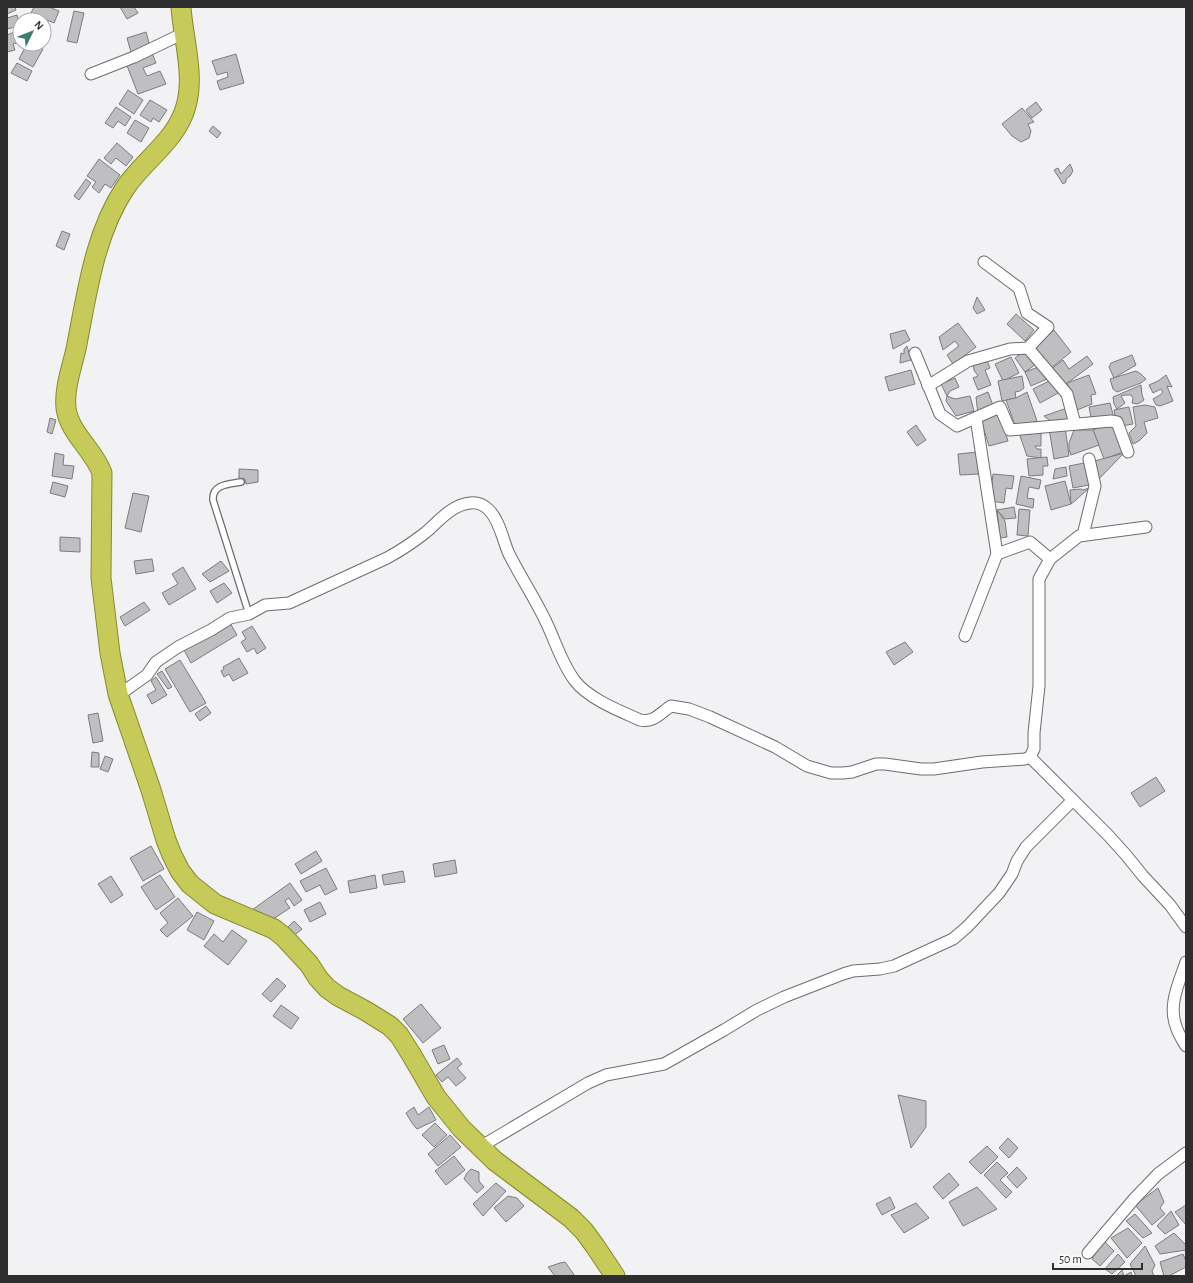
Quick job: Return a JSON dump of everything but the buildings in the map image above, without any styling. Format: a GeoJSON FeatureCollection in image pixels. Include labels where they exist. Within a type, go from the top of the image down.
{"type":"FeatureCollection","features":[{"type":"Feature","properties":{"kind":"highway"},"geometry":{"type":"LineString","coordinates":[[181,7],[189,82],[186,105],[177,126],[155,155],[125,188],[105,227],[99,243],[87,292],[66,393],[67,416],[72,426],[95,458],[102,473],[101,578],[110,653],[118,694],[151,790],[166,840],[172,855],[190,884],[216,904],[274,929],[284,937],[309,964],[327,988],[390,1026],[399,1035],[445,1110],[494,1161],[571,1218],[584,1231],[614,1276]]}},
{"type":"Feature","properties":{"kind":"street"},"geometry":{"type":"LineString","coordinates":[[91,74],[134,57],[184,33]]}},
{"type":"Feature","properties":{"kind":"street"},"geometry":{"type":"LineString","coordinates":[[928,386],[968,361],[1010,349],[1028,348],[1048,328],[1027,314],[1019,288],[984,262]]}},
{"type":"Feature","properties":{"kind":"street"},"geometry":{"type":"LineString","coordinates":[[1028,348],[1067,394],[1075,424]]}},
{"type":"Feature","properties":{"kind":"street"},"geometry":{"type":"LineString","coordinates":[[915,353],[940,414],[958,426],[1000,407],[1010,430],[1111,421],[1117,422],[1128,452]]}},
{"type":"Feature","properties":{"kind":"street"},"geometry":{"type":"LineString","coordinates":[[965,636],[997,554],[976,418]]}},
{"type":"Feature","properties":{"kind":"street"},"geometry":{"type":"LineString","coordinates":[[1083,535],[1095,486],[1089,459]]}},
{"type":"Feature","properties":{"kind":"street"},"geometry":{"type":"LineString","coordinates":[[118,694],[147,675],[156,662],[178,647],[211,630],[230,618],[249,614],[265,605],[289,603],[387,558],[402,550],[450,512],[465,504],[474,503],[482,505],[490,510],[497,522],[509,553],[546,623],[565,665],[576,681],[589,694],[634,717],[644,721],[650,721],[671,706],[689,709],[775,748],[807,766],[831,773],[852,772],[876,764],[934,769],[982,762],[1025,759],[1030,757],[1034,748],[1034,733],[1039,686],[1039,579],[1050,558],[1079,536],[1146,527]]}},
{"type":"Feature","properties":{"kind":"street"},"geometry":{"type":"LineString","coordinates":[[997,554],[1030,542],[1050,558]]}},
{"type":"Feature","properties":{"kind":"street"},"geometry":{"type":"LineString","coordinates":[[1030,757],[1126,854],[1186,926]]}},
{"type":"Feature","properties":{"kind":"street"},"geometry":{"type":"LineString","coordinates":[[480,1147],[588,1083],[606,1075],[664,1064],[757,1010],[784,997],[853,971],[880,969],[894,966],[953,939],[968,927],[999,893],[1012,874],[1017,861],[1026,847],[1073,800]]}},
{"type":"Feature","properties":{"kind":"street"},"geometry":{"type":"LineString","coordinates":[[1186,962],[1175,994],[1173,1012],[1176,1029],[1186,1046]]}},
{"type":"Feature","properties":{"kind":"street"},"geometry":{"type":"LineString","coordinates":[[1088,1254],[1138,1194],[1158,1174],[1186,1153]]}},
{"type":"Feature","properties":{"kind":"lane"},"geometry":{"type":"LineString","coordinates":[[241,482],[222,485],[217,488],[214,491],[212,500],[249,614]]}}]}
